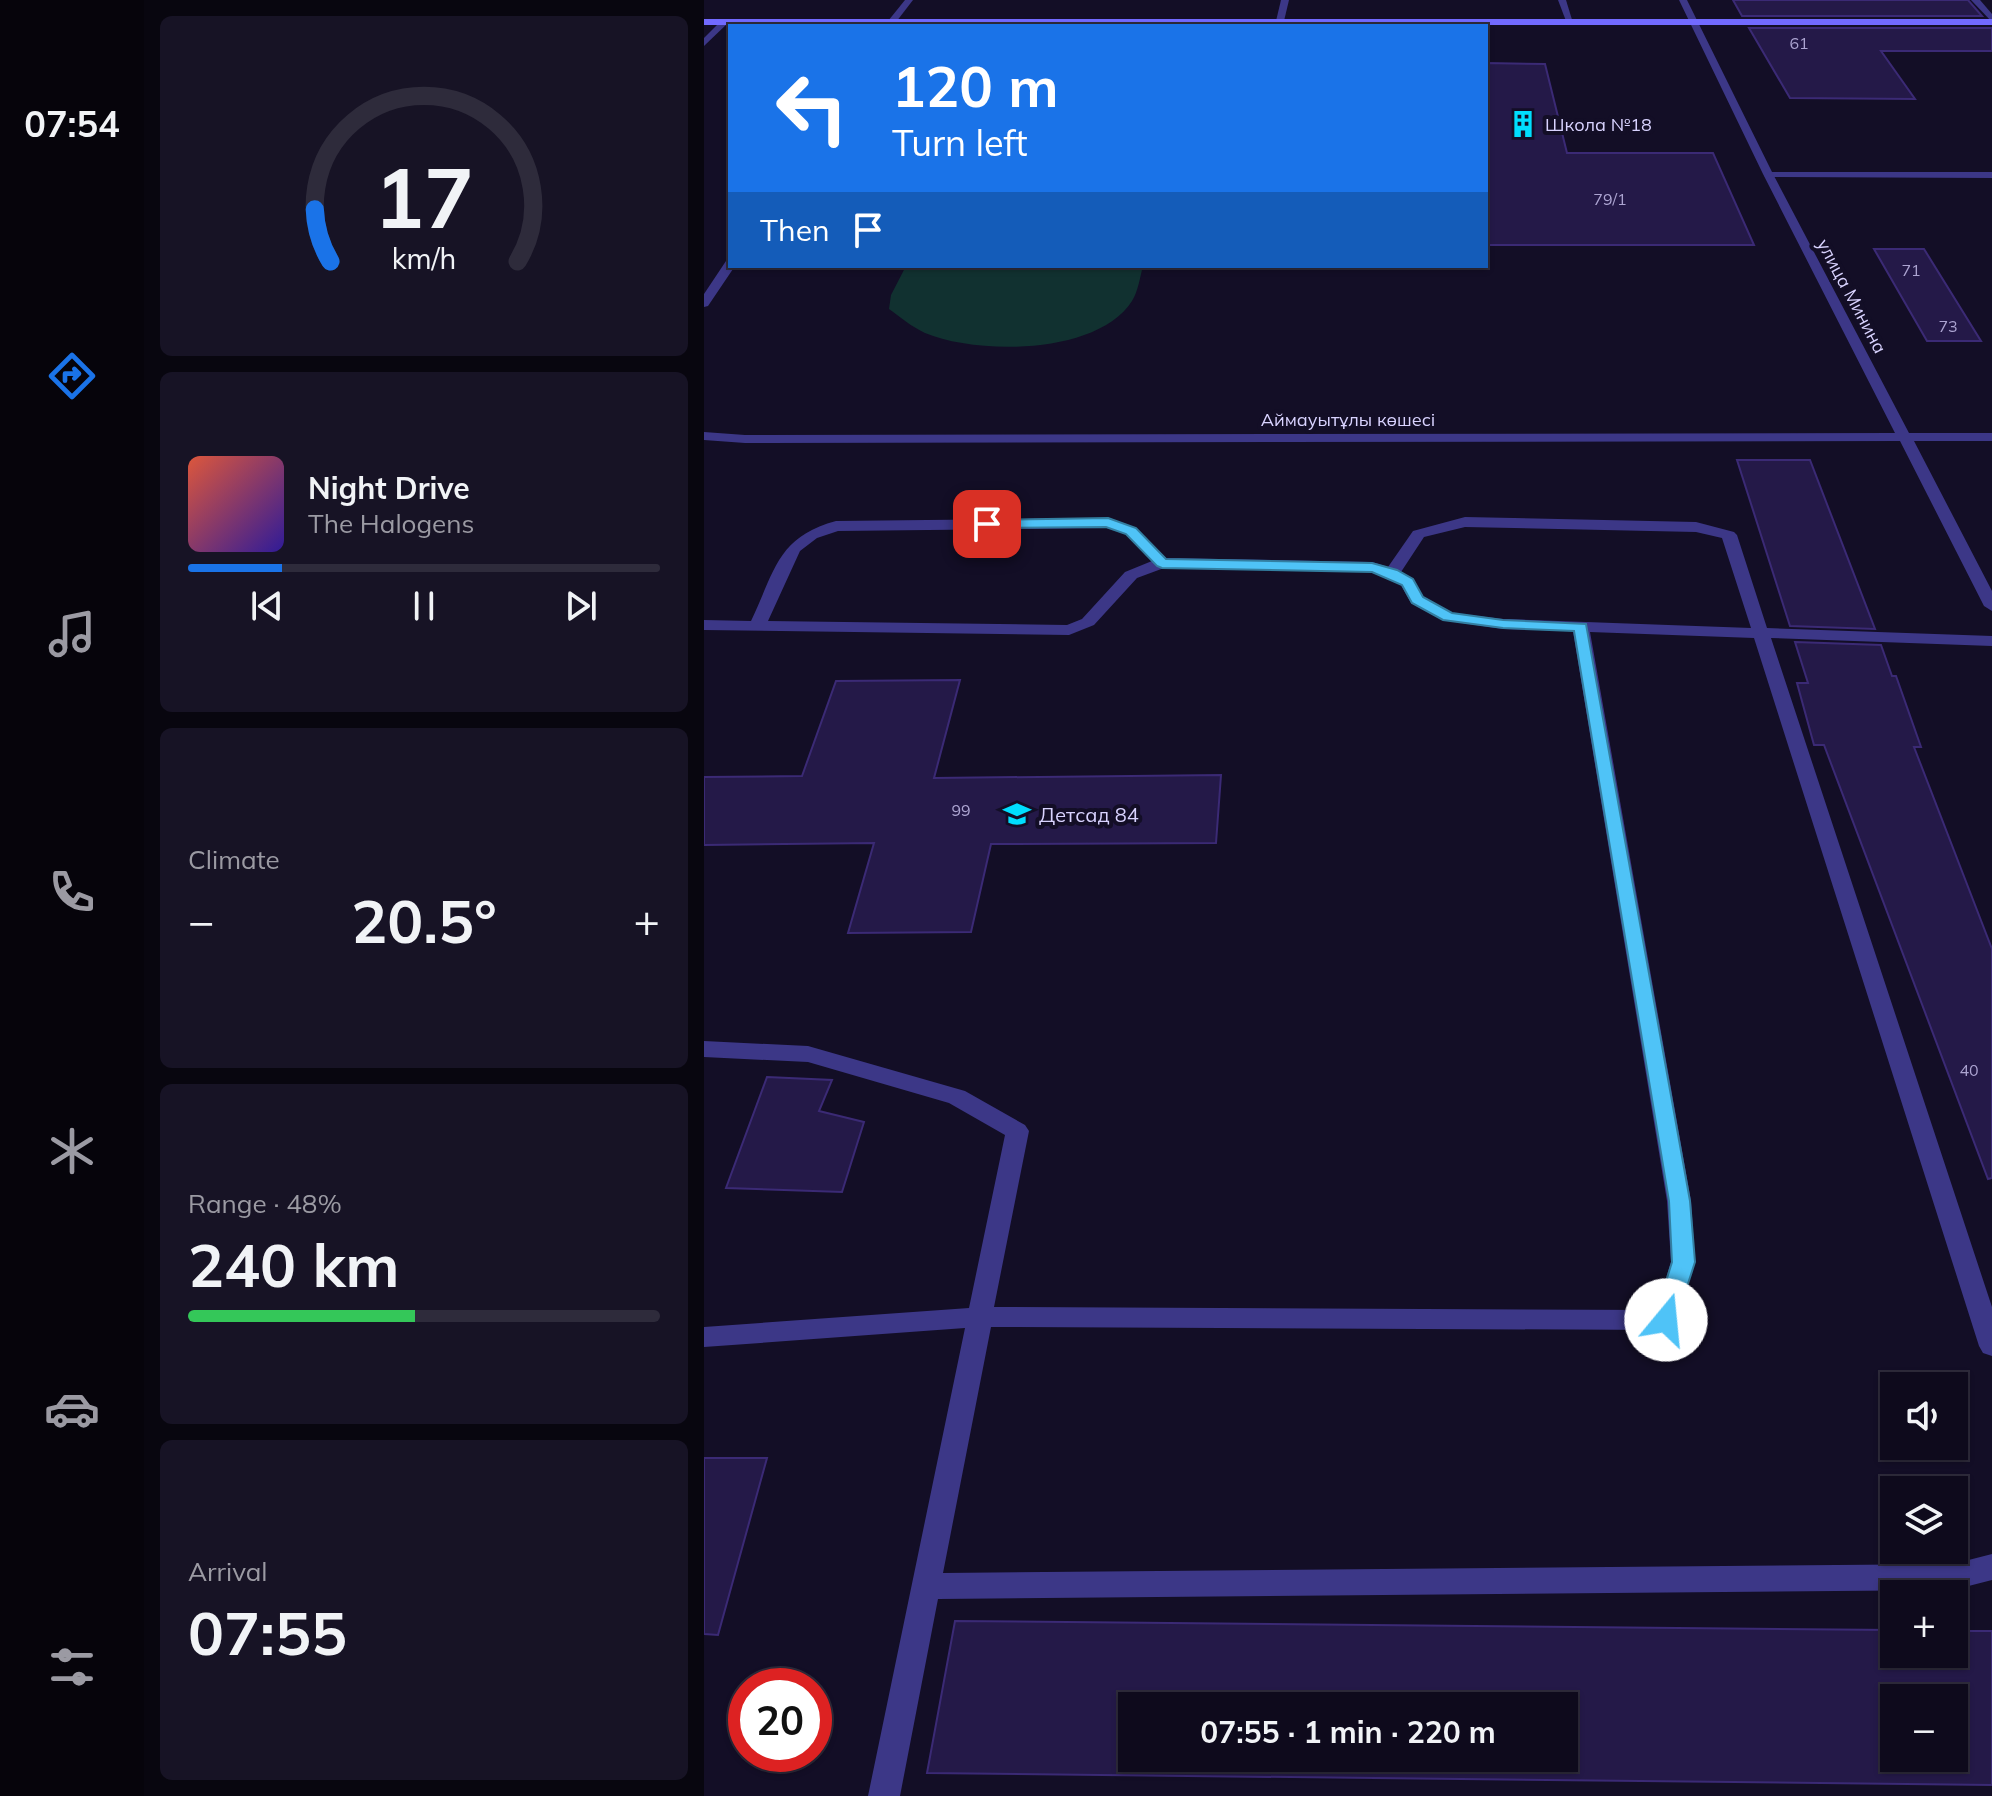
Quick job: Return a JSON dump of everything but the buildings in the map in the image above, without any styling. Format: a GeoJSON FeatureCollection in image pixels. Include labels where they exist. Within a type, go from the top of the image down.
{"type":"FeatureCollection","features":[{"type":"Feature","properties":{"kind":"street"},"geometry":{"type":"LineString","coordinates":[[889,24],[909,0]]}},
{"type":"Feature","properties":{"kind":"street"},"geometry":{"type":"LineString","coordinates":[[1280,21],[1285,0]]}},
{"type":"Feature","properties":{"kind":"street"},"geometry":{"type":"LineString","coordinates":[[1562,0],[1570,21]]}},
{"type":"Feature","properties":{"kind":"street","name":"улица Минина"},"geometry":{"type":"LineString","coordinates":[[1683,0],[1768,174],[1992,606]]}},
{"type":"Feature","properties":{"kind":"street"},"geometry":{"type":"LineString","coordinates":[[1975,0],[1992,20]]}},
{"type":"Feature","properties":{"kind":"street"},"geometry":{"type":"LineString","coordinates":[[704,22],[1992,20]]}},
{"type":"Feature","properties":{"kind":"street"},"geometry":{"type":"LineString","coordinates":[[704,43],[725,22]]}},
{"type":"Feature","properties":{"kind":"street"},"geometry":{"type":"LineString","coordinates":[[1768,174],[1992,175]]}},
{"type":"Feature","properties":{"kind":"street"},"geometry":{"type":"LineString","coordinates":[[704,303],[728,267]]}},
{"type":"Feature","properties":{"kind":"street","name":"Аймауытұлы көшесі"},"geometry":{"type":"LineString","coordinates":[[704,436],[745,439],[1992,437]]}},
{"type":"Feature","properties":{"kind":"street"},"geometry":{"type":"LineString","coordinates":[[757,626],[793,548],[812,535],[836,526],[1108,523],[1131,531],[1162,563]]}},
{"type":"Feature","properties":{"kind":"street"},"geometry":{"type":"LineString","coordinates":[[1392,573],[1411,537],[1432,527],[1454,524],[1696,527],[1729,535],[1992,1346]]}},
{"type":"Feature","properties":{"kind":"street"},"geometry":{"type":"LineString","coordinates":[[704,625],[1069,630],[1088,622],[1131,575],[1162,563],[1372,567],[1407,582],[1417,600],[1448,617],[1503,624],[1992,641]]}},
{"type":"Feature","properties":{"kind":"street"},"geometry":{"type":"LineString","coordinates":[[704,1337],[980,1317],[1666,1320],[1683,1262],[1679,1201],[1581,627]]}},
{"type":"Feature","properties":{"kind":"street"},"geometry":{"type":"LineString","coordinates":[[704,1049],[808,1054],[957,1097],[1017,1131],[884,1796]]}},
{"type":"Feature","properties":{"kind":"street"},"geometry":{"type":"LineString","coordinates":[[926,1586],[1953,1577],[1992,1567]]}},
{"type":"Feature","properties":{"kind":"green space"},"geometry":{"type":"Polygon","coordinates":[[[905,268],[1142,268],[1132,301],[1115,319],[1092,332],[1035,346],[975,345],[925,333],[889,309],[891,295],[905,268]]]}},
{"type":"Feature","properties":{"kind":"place","name":"Школа №18"},"geometry":{"type":"Point","coordinates":[1523,124]}},
{"type":"Feature","properties":{"kind":"place","name":"Детсад 84"},"geometry":{"type":"Point","coordinates":[1017,814]}},
{"type":"Feature","properties":{"kind":"route"},"geometry":{"type":"LineString","coordinates":[[987,524],[1108,523],[1131,531],[1162,563],[1372,567],[1407,582],[1417,600],[1448,617],[1503,624],[1581,627],[1679,1201],[1683,1262],[1666,1320]]}}]}
